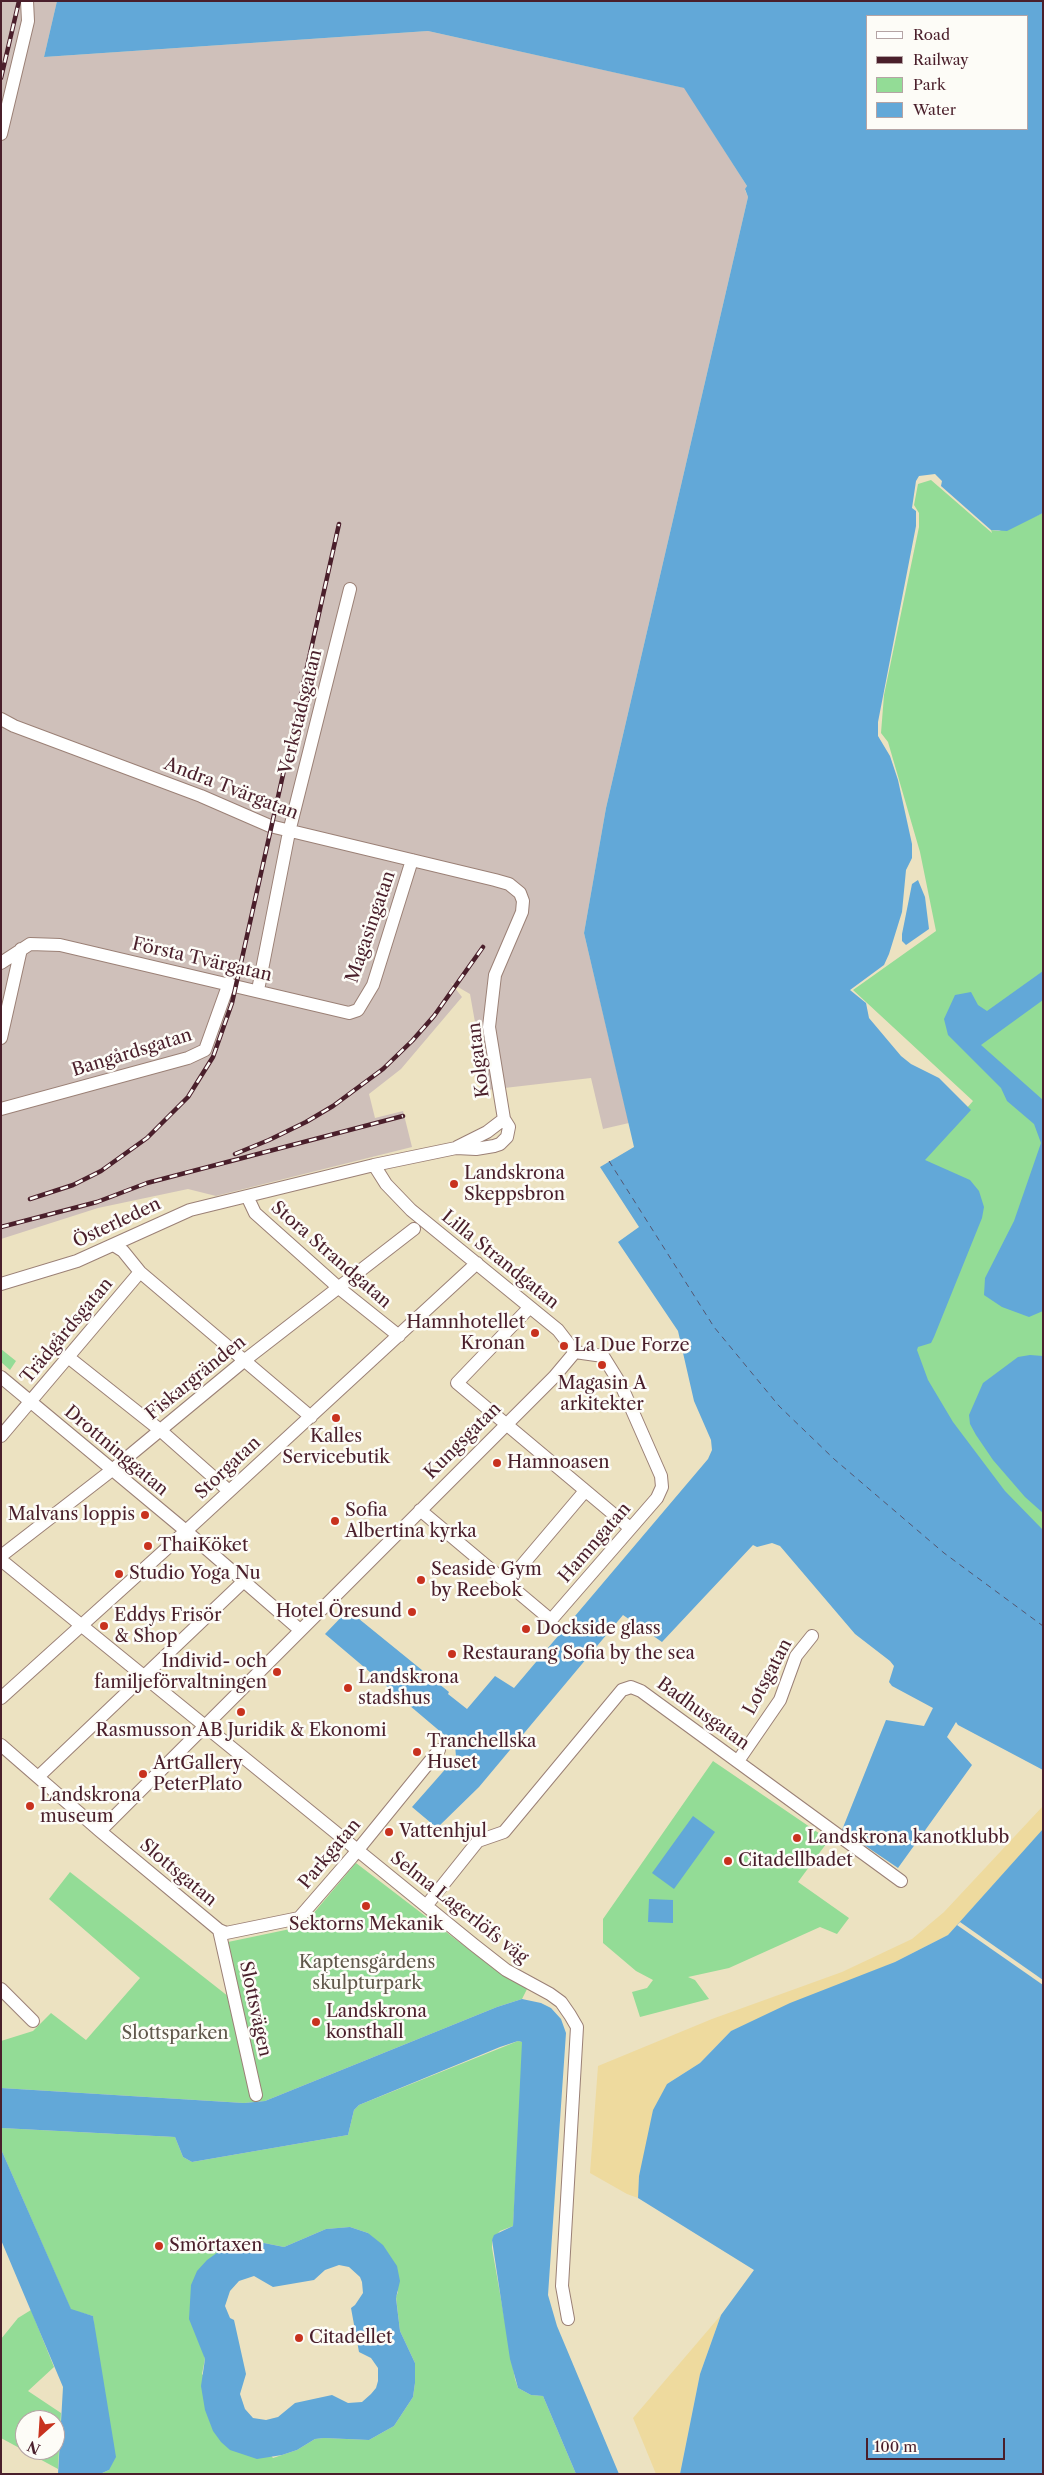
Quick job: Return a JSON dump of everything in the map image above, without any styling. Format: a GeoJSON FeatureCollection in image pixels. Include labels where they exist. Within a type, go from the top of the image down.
{"type":"FeatureCollection","features":[{"type":"Feature","properties":{"kind":"street"},"geometry":{"type":"LineString","coordinates":[[1,134],[28,21],[28,1]]}},
{"type":"Feature","properties":{"kind":"street","name":"Verkstadsgatan"},"geometry":{"type":"LineString","coordinates":[[258,990],[290,832],[350,589]]}},
{"type":"Feature","properties":{"kind":"street","name":"Andra Tvärgatan"},"geometry":{"type":"LineString","coordinates":[[1,719],[14,726],[200,796],[270,826],[508,884],[520,893],[523,901],[522,912]]}},
{"type":"Feature","properties":{"kind":"street","name":"Magasingatan"},"geometry":{"type":"LineString","coordinates":[[362,1004],[373,984],[412,860]]}},
{"type":"Feature","properties":{"kind":"street","name":"Kolgatan"},"geometry":{"type":"LineString","coordinates":[[374,1165],[456,1148],[487,1132],[504,1119],[489,1027],[495,975],[522,912]]}},
{"type":"Feature","properties":{"kind":"street","name":"Första Tvärgatan"},"geometry":{"type":"LineString","coordinates":[[25,947],[60,945],[258,990],[349,1013],[358,1010],[362,1004]]}},
{"type":"Feature","properties":{"kind":"street"},"geometry":{"type":"LineString","coordinates":[[1,963],[25,947]]}},
{"type":"Feature","properties":{"kind":"street"},"geometry":{"type":"LineString","coordinates":[[1,1038],[25,947]]}},
{"type":"Feature","properties":{"kind":"street","name":"Bangårdsgatan"},"geometry":{"type":"LineString","coordinates":[[1,1109],[188,1058],[205,1050],[228,984]]}},
{"type":"Feature","properties":{"kind":"street"},"geometry":{"type":"LineString","coordinates":[[247,1196],[374,1165]]}},
{"type":"Feature","properties":{"kind":"street","name":"Lilla Strandgatan"},"geometry":{"type":"LineString","coordinates":[[374,1165],[386,1184],[411,1210],[558,1330],[575,1352]]}},
{"type":"Feature","properties":{"kind":"street","name":"Österleden"},"geometry":{"type":"LineString","coordinates":[[1,1284],[77,1261],[115,1246],[162,1221],[190,1210],[247,1196]]}},
{"type":"Feature","properties":{"kind":"street","name":"Stora Strandgatan"},"geometry":{"type":"LineString","coordinates":[[247,1196],[255,1213],[398,1336]]}},
{"type":"Feature","properties":{"kind":"street","name":"Fiskargränden"},"geometry":{"type":"LineString","coordinates":[[1,1556],[112,1470],[245,1360],[414,1230]]}},
{"type":"Feature","properties":{"kind":"street"},"geometry":{"type":"LineString","coordinates":[[115,1246],[123,1251],[140,1272],[311,1417]]}},
{"type":"Feature","properties":{"kind":"street","name":"Storgatan"},"geometry":{"type":"LineString","coordinates":[[1,1698],[311,1417],[477,1263]]}},
{"type":"Feature","properties":{"kind":"street","name":"Trädgårdsgatan"},"geometry":{"type":"LineString","coordinates":[[1,1436],[140,1272]]}},
{"type":"Feature","properties":{"kind":"street"},"geometry":{"type":"LineString","coordinates":[[530,1307],[457,1382],[630,1528]]}},
{"type":"Feature","properties":{"kind":"street","name":"Kungsgatan"},"geometry":{"type":"LineString","coordinates":[[100,1831],[505,1423],[554,1377],[575,1352]]}},
{"type":"Feature","properties":{"kind":"street","name":"Hamngatan"},"geometry":{"type":"LineString","coordinates":[[507,1583],[551,1620],[657,1498],[662,1487],[661,1476],[612,1367],[603,1356],[575,1352]]}},
{"type":"Feature","properties":{"kind":"street"},"geometry":{"type":"LineString","coordinates":[[68,1357],[160,1430],[229,1491]]}},
{"type":"Feature","properties":{"kind":"street","name":"Drottninggatan"},"geometry":{"type":"LineString","coordinates":[[1,1377],[186,1531],[300,1630]]}},
{"type":"Feature","properties":{"kind":"street"},"geometry":{"type":"LineString","coordinates":[[420,1510],[507,1583],[585,1491]]}},
{"type":"Feature","properties":{"kind":"street","name":"Selma Lagerlöfs väg"},"geometry":{"type":"LineString","coordinates":[[1,1560],[506,1970],[561,2002],[577,2027],[562,2286],[568,2319]]}},
{"type":"Feature","properties":{"kind":"street"},"geometry":{"type":"LineString","coordinates":[[38,1777],[244,1581]]}},
{"type":"Feature","properties":{"kind":"street","name":"Lotsgatan"},"geometry":{"type":"LineString","coordinates":[[738,1761],[780,1700],[796,1656],[812,1636]]}},
{"type":"Feature","properties":{"kind":"street","name":"Badhusgatan"},"geometry":{"type":"LineString","coordinates":[[426,1906],[478,1841],[504,1832],[622,1690],[631,1687],[641,1691],[901,1881]]}},
{"type":"Feature","properties":{"kind":"street","name":"Slottsgatan"},"geometry":{"type":"LineString","coordinates":[[1,1745],[100,1831],[219,1930]]}},
{"type":"Feature","properties":{"kind":"street","name":"Parkgatan"},"geometry":{"type":"LineString","coordinates":[[219,1930],[234,1932],[299,1918],[358,1850],[439,1750]]}},
{"type":"Feature","properties":{"kind":"street","name":"Slottsvägen"},"geometry":{"type":"LineString","coordinates":[[219,1930],[256,2095]]}},
{"type":"Feature","properties":{"kind":"street"},"geometry":{"type":"LineString","coordinates":[[1,1989],[33,2021]]}},
{"type":"Feature","properties":{"kind":"shaded area"},"geometry":{"type":"Polygon","coordinates":[[[1,1],[57,1],[44,57],[428,31],[685,88],[747,186],[745,190],[748,197],[606,808],[584,933],[629,1123],[603,1129],[591,1078],[487,1090],[470,994],[451,983],[462,997],[401,1069],[369,1094],[375,1118],[403,1111],[412,1147],[216,1196],[188,1189],[98,1208],[1,1239],[1,1]]]}},
{"type":"Feature","properties":{"kind":"green space"},"geometry":{"type":"Polygon","coordinates":[[[931,480],[992,533],[991,530],[999,531],[1043,513],[1043,1533],[1013,1503],[935,1402],[913,1345],[920,1162],[973,1101],[853,990],[936,931],[920,852],[888,742],[881,733],[884,695],[919,527],[919,513],[914,505],[918,484],[931,480]]]}},
{"type":"Feature","properties":{"kind":"green space"},"geometry":{"type":"Polygon","coordinates":[[[1,1349],[16,1361],[10,1370],[1,1362],[1,1349]]]}},
{"type":"Feature","properties":{"kind":"green space","name":"Citadellbadet"},"geometry":{"type":"Polygon","coordinates":[[[713,1761],[829,1840],[798,1882],[849,1918],[837,1934],[820,1927],[729,1968],[688,1977],[695,1980],[709,1999],[640,2017],[632,1992],[647,1988],[653,1980],[636,1971],[603,1943],[603,1919],[713,1761]]]}},
{"type":"Feature","properties":{"kind":"green space"},"geometry":{"type":"Polygon","coordinates":[[[356,1863],[497,1971],[528,1987],[522,1999],[497,2007],[265,2101],[244,2103],[1,2088],[1,2041],[33,2031],[51,2013],[86,2040],[140,1978],[49,1899],[70,1872],[238,2004],[228,1942],[295,1928],[312,1915],[356,1863]]]}},
{"type":"Feature","properties":{"kind":"green space"},"geometry":{"type":"Polygon","coordinates":[[[518,2041],[522,2042],[524,2047],[513,2226],[500,2231],[492,2240],[492,2248],[518,2388],[531,2395],[543,2396],[576,2474],[100,2474],[109,2470],[93,2316],[71,2310],[1,2149],[1,2128],[175,2137],[183,2157],[192,2162],[348,2135],[354,2110],[359,2105],[518,2041]],[[350,2227],[326,2229],[284,2247],[254,2241],[241,2242],[221,2250],[203,2351],[205,2359],[202,2374],[273,2458],[297,2450],[315,2439],[369,2440],[394,2426],[413,2397],[415,2363],[400,2331],[396,2297],[398,2292],[368,2233],[350,2227]]]}},
{"type":"Feature","properties":{"kind":"green space"},"geometry":{"type":"Polygon","coordinates":[[[31,2310],[54,2367],[28,2391],[56,2410],[15,2410],[15,2446],[1,2438],[1,2339],[18,2318],[31,2310]]]}},
{"type":"Feature","properties":{"kind":"green space"},"geometry":{"type":"Polygon","coordinates":[[[41,2460],[58,2460],[58,2469],[41,2460]]]}},
{"type":"Feature","properties":{"kind":"sand"},"geometry":{"type":"Polygon","coordinates":[[[1043,1806],[1043,1830],[948,1935],[895,1962],[731,2031],[700,2063],[667,2084],[639,2176],[638,2198],[627,2194],[590,2173],[598,2066],[712,2019],[842,1972],[912,1939],[944,1912],[1043,1806]]]}},
{"type":"Feature","properties":{"kind":"sand"},"geometry":{"type":"Polygon","coordinates":[[[721,2315],[700,2374],[680,2474],[656,2474],[633,2418],[721,2315]]]}},
{"type":"Feature","properties":{"kind":"water"},"geometry":{"type":"Polygon","coordinates":[[[57,1],[1043,1],[1043,513],[1007,531],[991,530],[941,486],[942,481],[935,474],[919,476],[916,481],[912,508],[916,511],[916,526],[878,722],[878,736],[890,756],[898,780],[912,844],[912,858],[906,870],[902,912],[884,965],[850,990],[866,1003],[869,1018],[901,1056],[911,1064],[939,1078],[971,1110],[925,1160],[970,1180],[979,1191],[984,1207],[982,1218],[934,1337],[931,1343],[918,1347],[917,1350],[928,1380],[953,1422],[1005,1491],[1043,1530],[1043,1770],[958,1725],[956,1722],[947,1737],[972,1765],[898,1868],[842,1830],[886,1720],[924,1726],[933,1708],[892,1686],[889,1682],[894,1666],[890,1661],[855,1634],[780,1546],[772,1543],[757,1547],[753,1545],[662,1642],[623,1615],[479,1787],[437,1828],[412,1807],[456,1757],[455,1744],[325,1634],[348,1610],[449,1692],[448,1694],[467,1709],[495,1676],[514,1688],[708,1459],[712,1450],[711,1440],[694,1401],[678,1331],[618,1242],[639,1227],[600,1167],[634,1147],[584,933],[606,808],[748,197],[745,189],[747,186],[684,88],[428,31],[44,57],[57,1]]]}},
{"type":"Feature","properties":{"kind":"water"},"geometry":{"type":"Polygon","coordinates":[[[918,880],[925,897],[929,929],[906,945],[902,941],[902,934],[912,884],[918,880]]]}},
{"type":"Feature","properties":{"kind":"water"},"geometry":{"type":"Polygon","coordinates":[[[1043,971],[1043,1000],[981,1045],[1043,1100],[1043,1311],[1029,1317],[1002,1307],[984,1295],[985,1278],[1014,1221],[1041,1143],[1034,1124],[1007,1101],[1001,1088],[948,1035],[944,1019],[955,995],[971,992],[978,1005],[987,1011],[1043,971]]]}},
{"type":"Feature","properties":{"kind":"water"},"geometry":{"type":"Polygon","coordinates":[[[1030,1355],[1043,1356],[1043,1513],[1025,1497],[993,1460],[970,1424],[969,1415],[983,1383],[1018,1357],[1030,1355]]]}},
{"type":"Feature","properties":{"kind":"water"},"geometry":{"type":"Polygon","coordinates":[[[693,1816],[715,1832],[674,1889],[652,1873],[693,1816]]]}},
{"type":"Feature","properties":{"kind":"water"},"geometry":{"type":"Polygon","coordinates":[[[1043,1829],[1043,2474],[680,2474],[700,2374],[721,2315],[754,2270],[638,2198],[639,2176],[653,2110],[667,2084],[700,2063],[731,2031],[790,2003],[895,1962],[948,1935],[1043,1829]]]}},
{"type":"Feature","properties":{"kind":"water"},"geometry":{"type":"Polygon","coordinates":[[[649,1899],[673,1900],[673,1923],[648,1922],[649,1899]]]}},
{"type":"Feature","properties":{"kind":"water"},"geometry":{"type":"Polygon","coordinates":[[[522,1999],[541,2003],[551,2008],[561,2019],[566,2033],[548,2295],[557,2326],[619,2474],[576,2474],[543,2396],[531,2395],[518,2388],[510,2359],[492,2240],[494,2235],[513,2226],[522,2042],[518,2041],[500,2047],[359,2105],[354,2110],[348,2135],[192,2162],[183,2157],[175,2137],[1,2128],[1,2088],[244,2103],[265,2101],[497,2007],[522,1999]]]}},
{"type":"Feature","properties":{"kind":"water"},"geometry":{"type":"Polygon","coordinates":[[[1,2149],[71,2309],[93,2316],[116,2457],[109,2470],[100,2474],[58,2474],[59,2460],[65,2460],[65,2410],[62,2410],[63,2387],[1,2240],[1,2149]]]}},
{"type":"Feature","properties":{"kind":"water"},"geometry":{"type":"Polygon","coordinates":[[[350,2227],[368,2233],[383,2245],[397,2266],[400,2281],[396,2298],[400,2331],[415,2363],[413,2397],[394,2426],[369,2440],[315,2439],[297,2450],[282,2455],[257,2459],[230,2450],[213,2431],[205,2410],[201,2386],[205,2359],[189,2319],[191,2285],[197,2271],[207,2260],[221,2250],[242,2242],[254,2241],[284,2247],[326,2229],[350,2227]],[[339,2265],[325,2270],[314,2280],[273,2287],[254,2276],[239,2281],[230,2291],[225,2306],[230,2318],[234,2320],[246,2374],[240,2394],[245,2409],[253,2418],[266,2420],[278,2417],[295,2403],[332,2395],[348,2403],[362,2402],[376,2388],[378,2368],[371,2358],[359,2352],[351,2308],[363,2293],[362,2282],[360,2277],[349,2267],[339,2265]]]}},
{"type":"Feature","properties":{"kind":"pier"},"geometry":{"type":"Polygon","coordinates":[[[960,1922],[1043,1980],[1043,1985],[957,1925],[960,1922]]]}},
{"type":"Feature","properties":{"kind":"ferry route"},"geometry":{"type":"LineString","coordinates":[[609,1161],[714,1327],[779,1406],[834,1459],[944,1553],[1043,1626]]}},
{"type":"Feature","properties":{"kind":"railway"},"geometry":{"type":"LineString","coordinates":[[1,78],[19,1]]}},
{"type":"Feature","properties":{"kind":"railway"},"geometry":{"type":"LineString","coordinates":[[30,1199],[73,1185],[101,1171],[147,1138],[188,1097],[213,1057],[232,1003],[339,524]]}},
{"type":"Feature","properties":{"kind":"railway"},"geometry":{"type":"LineString","coordinates":[[235,1154],[306,1122],[333,1106],[383,1069],[434,1016],[483,947]]}},
{"type":"Feature","properties":{"kind":"railway"},"geometry":{"type":"LineString","coordinates":[[1,1227],[97,1202],[147,1183],[403,1116]]}},
{"type":"Feature","properties":{"kind":"place","name":"Landskrona Skeppsbron"},"geometry":{"type":"Point","coordinates":[454,1184]}},
{"type":"Feature","properties":{"kind":"place","name":"Hamnhotellet Kronan"},"geometry":{"type":"Point","coordinates":[535,1333]}},
{"type":"Feature","properties":{"kind":"place","name":"La Due Forze"},"geometry":{"type":"Point","coordinates":[564,1346]}},
{"type":"Feature","properties":{"kind":"place","name":"Magasin A arkitekter"},"geometry":{"type":"Point","coordinates":[602,1365]}},
{"type":"Feature","properties":{"kind":"place","name":"Kalles Servicebutik"},"geometry":{"type":"Point","coordinates":[336,1418]}},
{"type":"Feature","properties":{"kind":"place","name":"Hamnoasen"},"geometry":{"type":"Point","coordinates":[497,1463]}},
{"type":"Feature","properties":{"kind":"place","name":"Malvans loppis"},"geometry":{"type":"Point","coordinates":[145,1515]}},
{"type":"Feature","properties":{"kind":"place","name":"Sofia Albertina kyrka"},"geometry":{"type":"Point","coordinates":[335,1521]}},
{"type":"Feature","properties":{"kind":"place","name":"ThaiKöket"},"geometry":{"type":"Point","coordinates":[148,1546]}},
{"type":"Feature","properties":{"kind":"place","name":"Studio Yoga Nu"},"geometry":{"type":"Point","coordinates":[119,1574]}},
{"type":"Feature","properties":{"kind":"place","name":"Seaside Gym by Reebok"},"geometry":{"type":"Point","coordinates":[421,1580]}},
{"type":"Feature","properties":{"kind":"place","name":"Hotel Öresund"},"geometry":{"type":"Point","coordinates":[412,1612]}},
{"type":"Feature","properties":{"kind":"place","name":"Eddys Frisör & Shop"},"geometry":{"type":"Point","coordinates":[104,1626]}},
{"type":"Feature","properties":{"kind":"place","name":"Dockside glass"},"geometry":{"type":"Point","coordinates":[526,1629]}},
{"type":"Feature","properties":{"kind":"place","name":"Restaurang Sofia by the sea"},"geometry":{"type":"Point","coordinates":[452,1654]}},
{"type":"Feature","properties":{"kind":"place","name":"Individ- och familjeförvaltningen"},"geometry":{"type":"Point","coordinates":[277,1672]}},
{"type":"Feature","properties":{"kind":"place","name":"Landskrona stadshus"},"geometry":{"type":"Point","coordinates":[348,1688]}},
{"type":"Feature","properties":{"kind":"place","name":"Rasmusson AB Juridik & Ekonomi"},"geometry":{"type":"Point","coordinates":[241,1712]}},
{"type":"Feature","properties":{"kind":"place","name":"Tranchellska Huset"},"geometry":{"type":"Point","coordinates":[417,1752]}},
{"type":"Feature","properties":{"kind":"place","name":"ArtGallery PeterPlato"},"geometry":{"type":"Point","coordinates":[143,1774]}},
{"type":"Feature","properties":{"kind":"place","name":"Landskrona museum"},"geometry":{"type":"Point","coordinates":[30,1806]}},
{"type":"Feature","properties":{"kind":"place","name":"Vattenhjul"},"geometry":{"type":"Point","coordinates":[389,1832]}},
{"type":"Feature","properties":{"kind":"place","name":"Landskrona kanotklubb"},"geometry":{"type":"Point","coordinates":[797,1838]}},
{"type":"Feature","properties":{"kind":"place","name":"Citadellbadet"},"geometry":{"type":"Point","coordinates":[728,1861]}},
{"type":"Feature","properties":{"kind":"place","name":"Sektorns Mekanik"},"geometry":{"type":"Point","coordinates":[366,1906]}},
{"type":"Feature","properties":{"kind":"place","name":"Landskrona konsthall"},"geometry":{"type":"Point","coordinates":[316,2022]}},
{"type":"Feature","properties":{"kind":"place","name":"Smörtaxen"},"geometry":{"type":"Point","coordinates":[159,2246]}},
{"type":"Feature","properties":{"kind":"place","name":"Citadellet"},"geometry":{"type":"Point","coordinates":[299,2338]}},
{"type":"Feature","properties":{"kind":"park label","name":"Kaptensgårdens skulpturpark"},"geometry":{"type":"Point","coordinates":[367,1974]}},
{"type":"Feature","properties":{"kind":"park label","name":"Slottsparken"},"geometry":{"type":"Point","coordinates":[175,2034]}}]}
